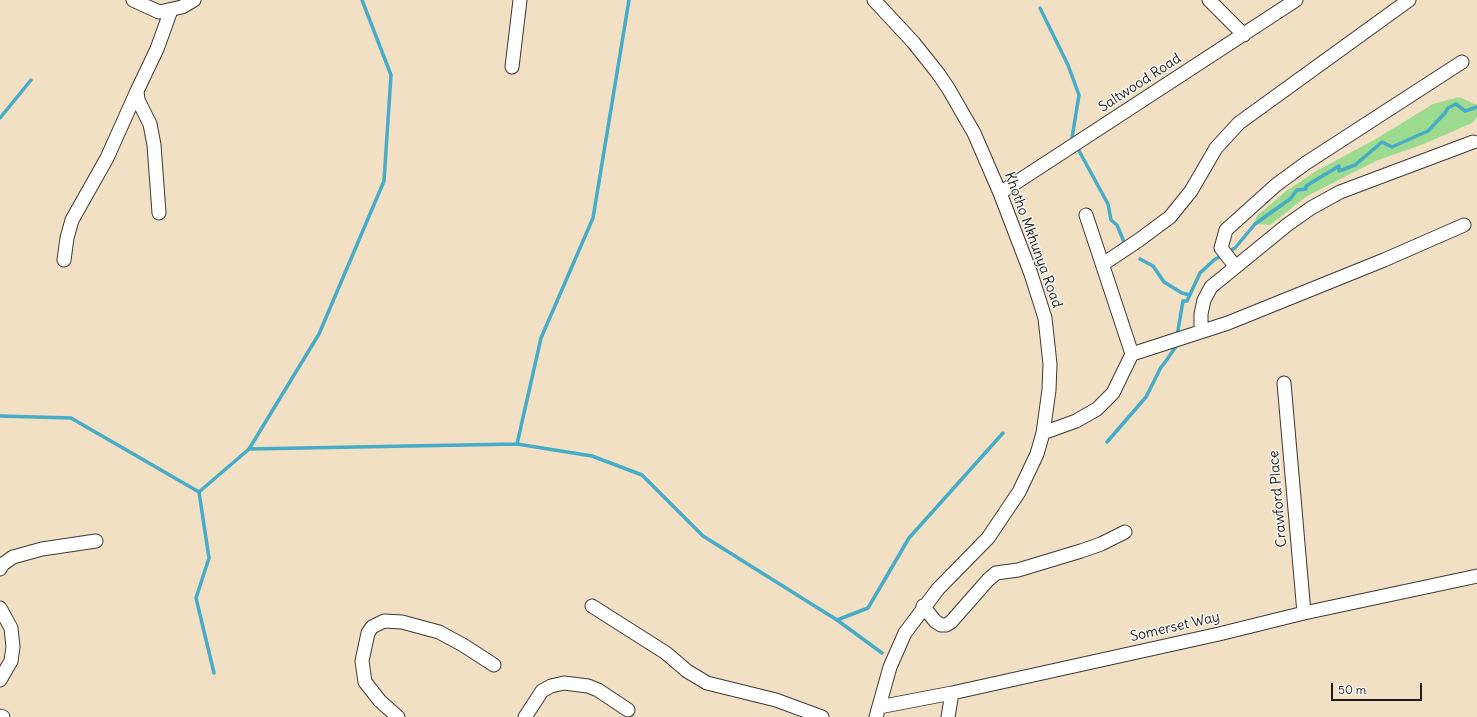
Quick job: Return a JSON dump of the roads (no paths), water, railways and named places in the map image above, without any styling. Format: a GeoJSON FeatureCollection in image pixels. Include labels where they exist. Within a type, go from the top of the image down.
{"type":"FeatureCollection","features":[{"type":"Feature","properties":{"kind":"street"},"geometry":{"type":"LineString","coordinates":[[133,0],[159,12],[182,7],[194,0]]}},
{"type":"Feature","properties":{"kind":"street"},"geometry":{"type":"LineString","coordinates":[[512,67],[520,0]]}},
{"type":"Feature","properties":{"kind":"street","name":"Khotho Mkhunya Road"},"geometry":{"type":"LineString","coordinates":[[874,0],[913,42],[948,88],[974,134],[1000,193],[1031,274],[1045,318],[1050,364],[1049,390],[1043,433],[1037,454],[1019,492],[988,538],[938,588],[923,606],[905,633],[890,667],[878,712]]}},
{"type":"Feature","properties":{"kind":"street"},"geometry":{"type":"LineString","coordinates":[[1209,0],[1244,35]]}},
{"type":"Feature","properties":{"kind":"street","name":"Saltwood Road"},"geometry":{"type":"LineString","coordinates":[[1000,193],[1296,0]]}},
{"type":"Feature","properties":{"kind":"street"},"geometry":{"type":"LineString","coordinates":[[1102,264],[1140,240],[1170,217],[1191,192],[1216,148],[1239,123],[1409,0]]}},
{"type":"Feature","properties":{"kind":"street"},"geometry":{"type":"LineString","coordinates":[[64,260],[67,238],[72,220],[107,158],[157,48],[171,10]]}},
{"type":"Feature","properties":{"kind":"street"},"geometry":{"type":"LineString","coordinates":[[1232,263],[1221,248],[1226,230],[1276,184],[1462,62]]}},
{"type":"Feature","properties":{"kind":"street"},"geometry":{"type":"LineString","coordinates":[[137,91],[138,100],[150,124],[154,145],[159,213]]}},
{"type":"Feature","properties":{"kind":"street"},"geometry":{"type":"LineString","coordinates":[[1201,331],[1201,314],[1204,300],[1211,287],[1232,263],[1305,212],[1340,192],[1473,142]]}},
{"type":"Feature","properties":{"kind":"street"},"geometry":{"type":"LineString","coordinates":[[1086,215],[1132,354]]}},
{"type":"Feature","properties":{"kind":"street"},"geometry":{"type":"LineString","coordinates":[[1043,433],[1076,421],[1097,409],[1112,393],[1132,354],[1228,323],[1384,260],[1464,225]]}},
{"type":"Feature","properties":{"kind":"street","name":"Crawford Place"},"geometry":{"type":"LineString","coordinates":[[1284,384],[1304,613]]}},
{"type":"Feature","properties":{"kind":"street"},"geometry":{"type":"LineString","coordinates":[[923,606],[935,621],[941,625],[946,625],[951,622],[996,573],[1018,570],[1081,551],[1101,544],[1125,532]]}},
{"type":"Feature","properties":{"kind":"street"},"geometry":{"type":"LineString","coordinates":[[0,569],[3,564],[13,557],[42,549],[96,541]]}},
{"type":"Feature","properties":{"kind":"street","name":"Somerset Way"},"geometry":{"type":"LineString","coordinates":[[878,712],[952,693],[1218,634],[1304,613],[1477,576]]}},
{"type":"Feature","properties":{"kind":"street"},"geometry":{"type":"LineString","coordinates":[[592,606],[666,653],[687,671],[707,683],[776,700],[822,717]]}},
{"type":"Feature","properties":{"kind":"street"},"geometry":{"type":"LineString","coordinates":[[0,608],[11,628],[14,647],[11,661],[0,680]]}},
{"type":"Feature","properties":{"kind":"street"},"geometry":{"type":"LineString","coordinates":[[398,717],[380,701],[365,682],[362,661],[368,633],[372,627],[384,621],[402,622],[439,632],[463,645],[494,666]]}},
{"type":"Feature","properties":{"kind":"street"},"geometry":{"type":"LineString","coordinates":[[525,717],[542,691],[551,686],[564,683],[588,686],[612,698],[628,710]]}},
{"type":"Feature","properties":{"kind":"street"},"geometry":{"type":"LineString","coordinates":[[948,717],[952,693]]}},
{"type":"Feature","properties":{"kind":"waterway"},"geometry":{"type":"LineString","coordinates":[[249,449],[319,334],[384,181],[391,75],[362,0]]}},
{"type":"Feature","properties":{"kind":"waterway"},"geometry":{"type":"LineString","coordinates":[[517,444],[541,338],[593,218],[629,0]]}},
{"type":"Feature","properties":{"kind":"waterway"},"geometry":{"type":"LineString","coordinates":[[1040,8],[1068,65],[1079,95],[1072,138]]}},
{"type":"Feature","properties":{"kind":"waterway"},"geometry":{"type":"LineString","coordinates":[[0,118],[31,80]]}},
{"type":"Feature","properties":{"kind":"waterway"},"geometry":{"type":"LineString","coordinates":[[1177,336],[1183,301],[1187,301],[1200,273],[1214,260],[1235,248],[1255,224],[1290,199],[1297,190],[1306,189],[1306,186],[1339,166],[1339,171],[1355,165],[1382,142],[1392,147],[1428,131],[1448,108],[1456,104],[1465,111],[1477,107]]}},
{"type":"Feature","properties":{"kind":"waterway"},"geometry":{"type":"LineString","coordinates":[[1078,149],[1108,204],[1111,220],[1117,225],[1124,242]]}},
{"type":"Feature","properties":{"kind":"waterway"},"geometry":{"type":"LineString","coordinates":[[1140,259],[1153,266],[1164,282],[1182,293],[1190,295]]}},
{"type":"Feature","properties":{"kind":"waterway"},"geometry":{"type":"LineString","coordinates":[[1107,442],[1146,397],[1161,367],[1177,343]]}},
{"type":"Feature","properties":{"kind":"waterway"},"geometry":{"type":"LineString","coordinates":[[0,416],[71,418],[199,492],[249,449],[517,444],[592,456],[642,475],[703,536],[837,620],[882,653]]}},
{"type":"Feature","properties":{"kind":"waterway"},"geometry":{"type":"LineString","coordinates":[[837,620],[868,608],[909,538],[1003,433]]}},
{"type":"Feature","properties":{"kind":"waterway"},"geometry":{"type":"LineString","coordinates":[[199,492],[209,558],[196,598],[214,673]]}}]}
